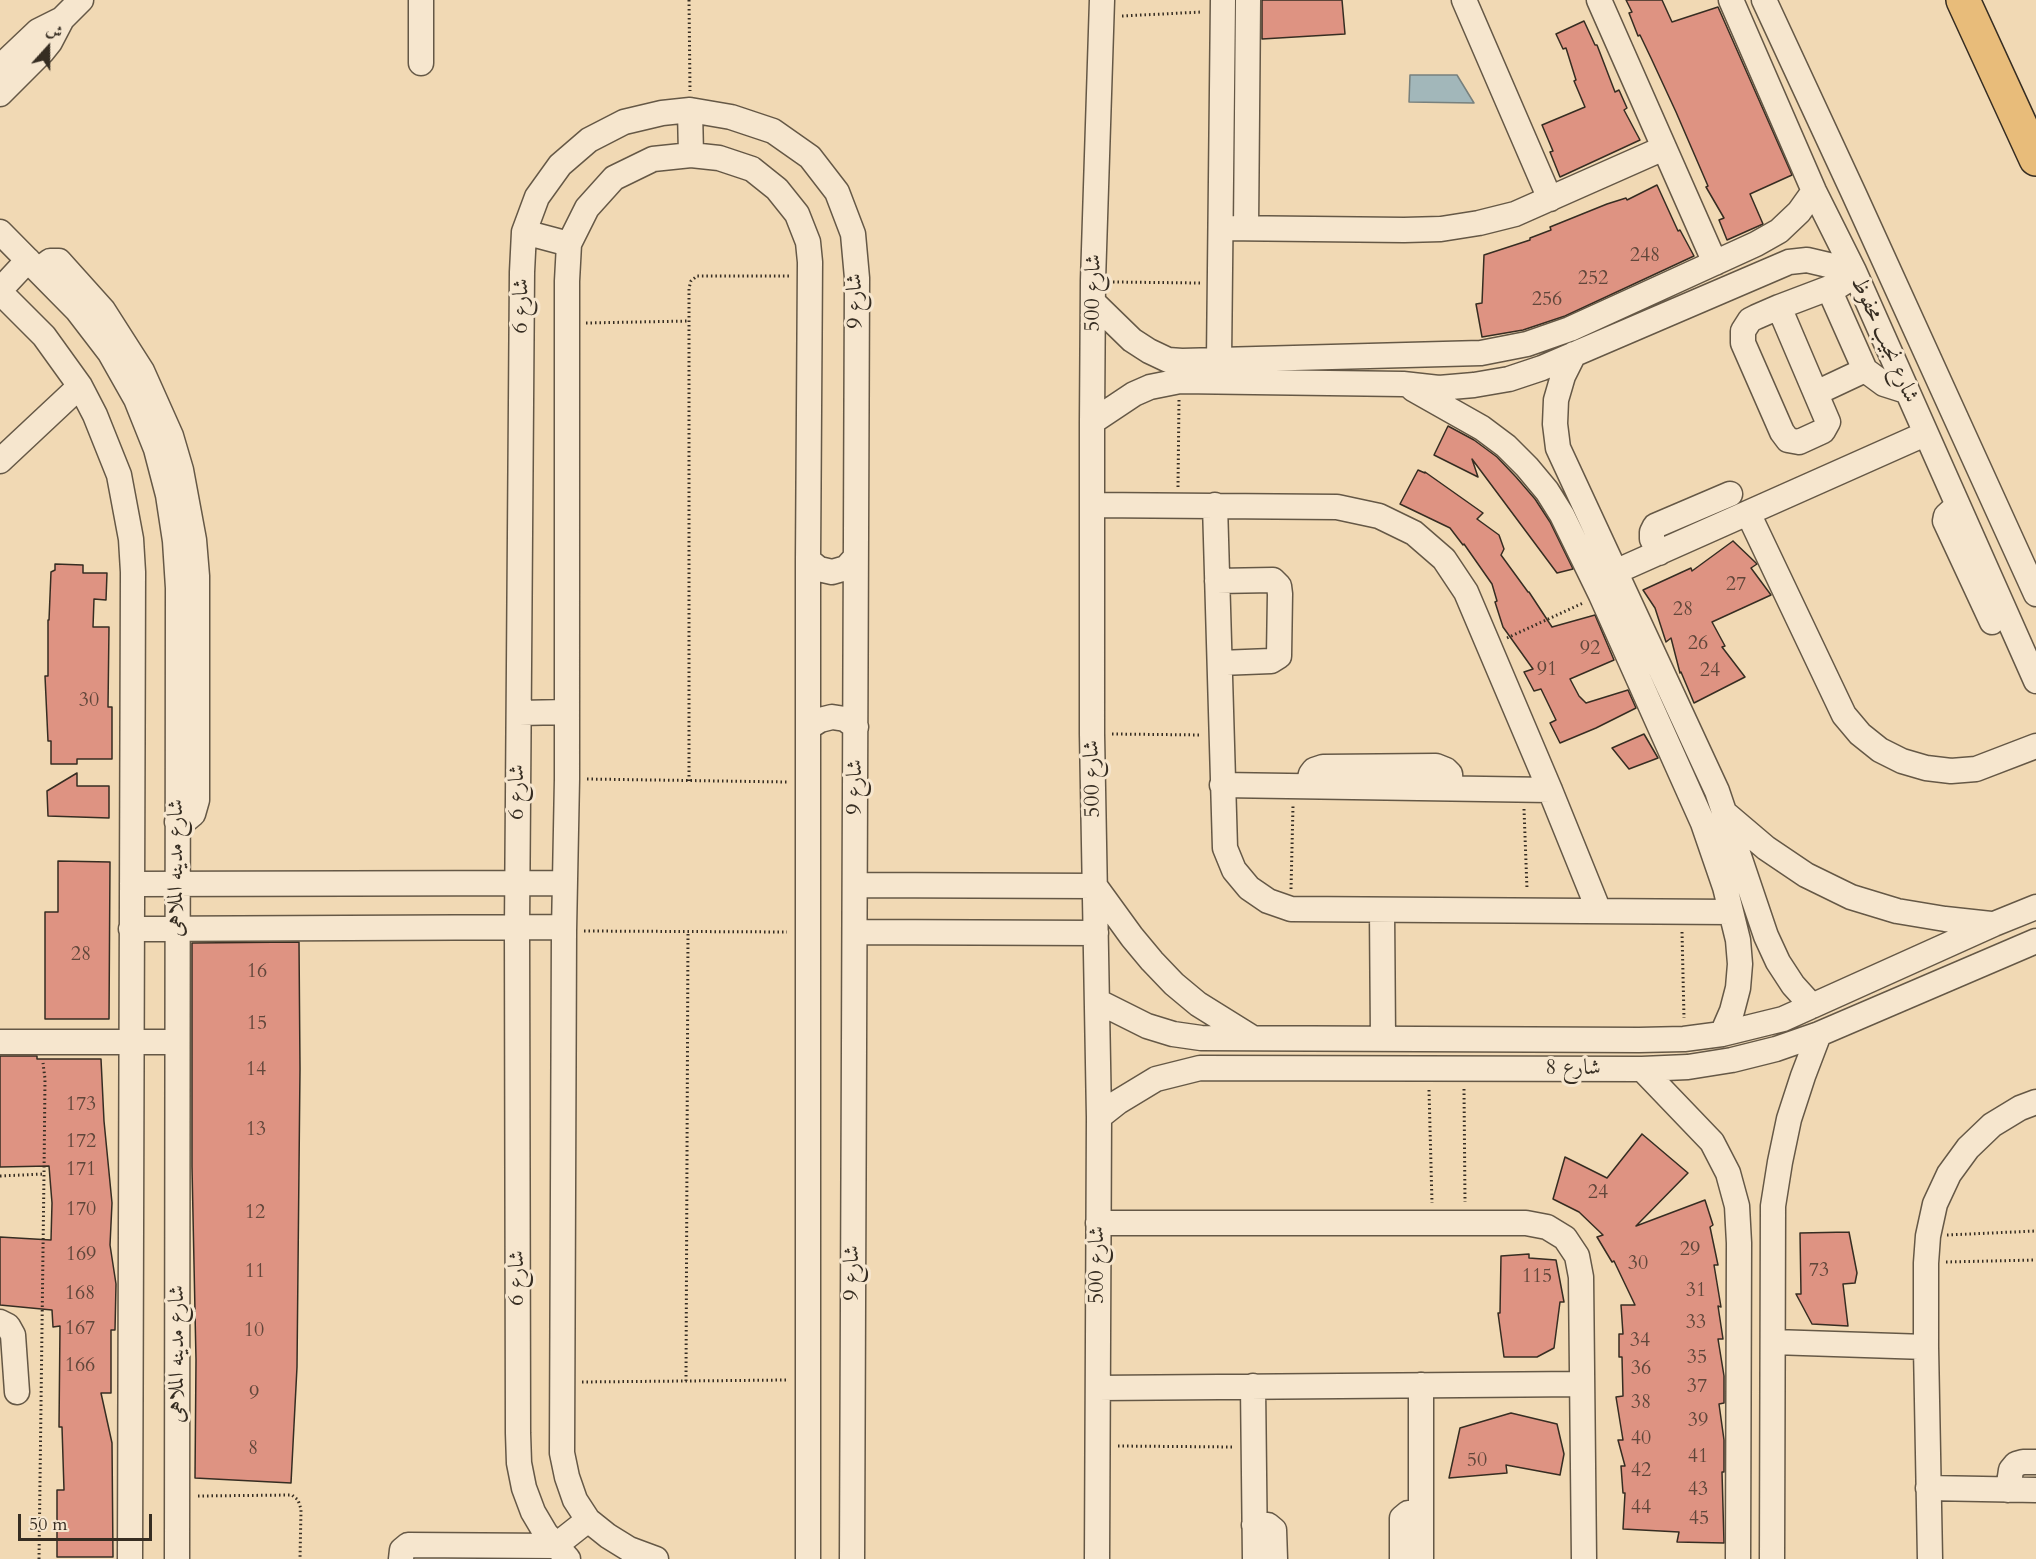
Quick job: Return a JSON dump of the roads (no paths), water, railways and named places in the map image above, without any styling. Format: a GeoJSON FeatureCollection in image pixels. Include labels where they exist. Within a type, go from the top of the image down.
{"type":"FeatureCollection","features":[{"type":"Feature","properties":{"kind":"highway"},"geometry":{"type":"LineString","coordinates":[[1963,0],[2036,159]]}},
{"type":"Feature","properties":{"kind":"street"},"geometry":{"type":"LineString","coordinates":[[0,94],[42,52],[62,20],[81,0]]}},
{"type":"Feature","properties":{"kind":"street"},"geometry":{"type":"LineString","coordinates":[[421,0],[421,63]]}},
{"type":"Feature","properties":{"kind":"street"},"geometry":{"type":"LineString","coordinates":[[1246,228],[1248,0]]}},
{"type":"Feature","properties":{"kind":"street"},"geometry":{"type":"LineString","coordinates":[[1464,0],[1550,199]]}},
{"type":"Feature","properties":{"kind":"street"},"geometry":{"type":"LineString","coordinates":[[1599,0],[1715,263]]}},
{"type":"Feature","properties":{"kind":"street","name":"شارع نجيب محفوظ"},"geometry":{"type":"LineString","coordinates":[[1731,0],[1849,277],[1906,391],[2032,671]]}},
{"type":"Feature","properties":{"kind":"street","name":"شارع نجيب محفوظ"},"geometry":{"type":"LineString","coordinates":[[1764,0],[2036,594]]}},
{"type":"Feature","properties":{"kind":"street"},"geometry":{"type":"LineString","coordinates":[[1219,360],[1223,6]]}},
{"type":"Feature","properties":{"kind":"street","name":"شارع 500"},"geometry":{"type":"LineString","coordinates":[[1097,1559],[1099,1117],[1092,734],[1092,422],[1093,292],[1102,8]]}},
{"type":"Feature","properties":{"kind":"street"},"geometry":{"type":"LineString","coordinates":[[0,67],[38,31],[62,20]]}},
{"type":"Feature","properties":{"kind":"street"},"geometry":{"type":"LineString","coordinates":[[690,110],[691,154]]}},
{"type":"Feature","properties":{"kind":"street","name":"شارع 6"},"geometry":{"type":"LineString","coordinates":[[561,1552],[533,1512],[524,1488],[519,1463],[517,927],[522,284],[525,232],[537,197],[560,165],[590,140],[624,122],[690,110]]}},
{"type":"Feature","properties":{"kind":"street","name":"شارع 9"},"geometry":{"type":"LineString","coordinates":[[690,110],[731,117],[773,131],[810,157],[837,192],[853,234],[857,278],[852,1559]]}},
{"type":"Feature","properties":{"kind":"street"},"geometry":{"type":"LineString","coordinates":[[1221,228],[1442,229],[1479,223],[1515,214],[1664,148]]}},
{"type":"Feature","properties":{"kind":"street","name":"شارع 6"},"geometry":{"type":"LineString","coordinates":[[656,1559],[629,1549],[588,1520],[575,1500],[562,1453],[564,883],[567,779],[567,323],[569,244],[587,207],[614,178],[653,159],[691,154]]}},
{"type":"Feature","properties":{"kind":"street","name":"شارع 9"},"geometry":{"type":"LineString","coordinates":[[691,154],[719,158],[752,169],[777,189],[797,214],[808,242],[810,276],[808,1559]]}},
{"type":"Feature","properties":{"kind":"street"},"geometry":{"type":"LineString","coordinates":[[1092,422],[1134,394],[1172,374],[1182,362],[1435,356],[1482,353],[1527,344],[1570,329],[1756,244],[1779,231],[1799,212],[1814,191]]}},
{"type":"Feature","properties":{"kind":"street","name":"شارع مدينه الملاهى"},"geometry":{"type":"LineString","coordinates":[[0,232],[77,310],[110,352],[136,399],[156,449],[168,495],[175,541],[178,588],[177,1559]]}},
{"type":"Feature","properties":{"kind":"street"},"geometry":{"type":"LineString","coordinates":[[525,232],[569,244]]}},
{"type":"Feature","properties":{"kind":"street"},"geometry":{"type":"LineString","coordinates":[[1093,292],[1132,340],[1149,351],[1172,374],[1403,384],[1439,388],[1474,385],[1531,372],[1789,262],[1807,260],[1849,277]]}},
{"type":"Feature","properties":{"kind":"street"},"geometry":{"type":"LineString","coordinates":[[0,291],[33,265]]}},
{"type":"Feature","properties":{"kind":"street"},"geometry":{"type":"LineString","coordinates":[[1779,307],[1827,418],[1826,428],[1799,442],[1788,440],[1782,432],[1742,337],[1743,331],[1750,320],[1779,307],[1849,277]]}},
{"type":"Feature","properties":{"kind":"street"},"geometry":{"type":"LineString","coordinates":[[1849,277],[1834,289],[1833,298],[1865,370],[1884,384],[1906,391]]}},
{"type":"Feature","properties":{"kind":"street","name":"شارع مدينه الملاهى"},"geometry":{"type":"LineString","coordinates":[[0,291],[44,336],[80,386],[112,455],[126,507],[131,539],[133,572],[130,1559]]}},
{"type":"Feature","properties":{"kind":"street"},"geometry":{"type":"LineString","coordinates":[[1574,354],[1558,392],[1555,424],[1558,448],[1615,572],[1621,613],[1719,865],[1738,940],[1740,964],[1738,988],[1732,1011],[1722,1034]]}},
{"type":"Feature","properties":{"kind":"street"},"geometry":{"type":"LineString","coordinates":[[1816,393],[1865,370]]}},
{"type":"Feature","properties":{"kind":"street"},"geometry":{"type":"LineString","coordinates":[[1403,384],[1482,428],[1506,446],[1547,491],[1562,514],[1601,595],[1621,613],[1726,814],[1766,936],[1778,962],[1812,1006]]}},
{"type":"Feature","properties":{"kind":"street"},"geometry":{"type":"LineString","coordinates":[[0,461],[80,386]]}},
{"type":"Feature","properties":{"kind":"street"},"geometry":{"type":"LineString","coordinates":[[1615,572],[1925,434]]}},
{"type":"Feature","properties":{"kind":"street"},"geometry":{"type":"LineString","coordinates":[[1659,553],[1652,540],[1655,526],[1730,494]]}},
{"type":"Feature","properties":{"kind":"street"},"geometry":{"type":"LineString","coordinates":[[1562,514],[1584,504]]}},
{"type":"Feature","properties":{"kind":"street"},"geometry":{"type":"LineString","coordinates":[[1092,505],[1337,507],[1379,516],[1414,533],[1444,559],[1466,592],[1599,911]]}},
{"type":"Feature","properties":{"kind":"street"},"geometry":{"type":"LineString","coordinates":[[1215,505],[1225,848],[1234,870],[1258,895],[1268,902],[1291,909],[1732,914],[1757,910]]}},
{"type":"Feature","properties":{"kind":"street"},"geometry":{"type":"LineString","coordinates":[[1957,506],[1944,521],[2010,661],[2032,671]]}},
{"type":"Feature","properties":{"kind":"street"},"geometry":{"type":"LineString","coordinates":[[1748,513],[1844,716],[1860,734],[1880,750],[1902,761],[1926,768],[1951,771],[1976,769],[2036,746]]}},
{"type":"Feature","properties":{"kind":"street"},"geometry":{"type":"LineString","coordinates":[[1970,534],[2002,520]]}},
{"type":"Feature","properties":{"kind":"street"},"geometry":{"type":"LineString","coordinates":[[808,560],[819,569],[832,572],[846,568],[855,558]]}},
{"type":"Feature","properties":{"kind":"street"},"geometry":{"type":"LineString","coordinates":[[1218,581],[1273,580],[1279,586],[1280,594],[1280,651],[1276,660],[1220,663]]}},
{"type":"Feature","properties":{"kind":"street"},"geometry":{"type":"LineString","coordinates":[[519,713],[567,712]]}},
{"type":"Feature","properties":{"kind":"street"},"geometry":{"type":"LineString","coordinates":[[809,728],[820,720],[832,717],[845,719],[856,727]]}},
{"type":"Feature","properties":{"kind":"street"},"geometry":{"type":"LineString","coordinates":[[1222,785],[1550,790]]}},
{"type":"Feature","properties":{"kind":"street"},"geometry":{"type":"LineString","coordinates":[[1726,814],[1766,848],[1806,876],[1851,897],[1897,911],[1994,924]]}},
{"type":"Feature","properties":{"kind":"street"},"geometry":{"type":"LineString","coordinates":[[132,884],[564,883]]}},
{"type":"Feature","properties":{"kind":"street"},"geometry":{"type":"LineString","coordinates":[[855,885],[1095,886],[1138,945],[1174,984],[1207,1010],[1252,1037]]}},
{"type":"Feature","properties":{"kind":"street","name":"شارع 8"},"geometry":{"type":"LineString","coordinates":[[1097,1001],[1147,1026],[1173,1034],[1201,1038],[1684,1039],[1722,1034],[1783,1019],[2036,907]]}},
{"type":"Feature","properties":{"kind":"street"},"geometry":{"type":"LineString","coordinates":[[1382,910],[1383,1039]]}},
{"type":"Feature","properties":{"kind":"street"},"geometry":{"type":"LineString","coordinates":[[131,929],[517,927],[564,929]]}},
{"type":"Feature","properties":{"kind":"street"},"geometry":{"type":"LineString","coordinates":[[855,932],[1096,933]]}},
{"type":"Feature","properties":{"kind":"street","name":"شارع 8"},"geometry":{"type":"LineString","coordinates":[[1099,1117],[1118,1102],[1156,1079],[1200,1068],[1642,1069],[1732,1060],[1776,1049],[1819,1034],[2036,941]]}},
{"type":"Feature","properties":{"kind":"street"},"geometry":{"type":"LineString","coordinates":[[1772,1559],[1773,1206],[1789,1119],[1819,1034]]}},
{"type":"Feature","properties":{"kind":"street"},"geometry":{"type":"LineString","coordinates":[[1570,1040],[1570,1069]]}},
{"type":"Feature","properties":{"kind":"street"},"geometry":{"type":"LineString","coordinates":[[0,1042],[177,1042]]}},
{"type":"Feature","properties":{"kind":"street"},"geometry":{"type":"LineString","coordinates":[[1642,1069],[1712,1142],[1728,1173],[1737,1206],[1739,1243],[1738,1559]]}},
{"type":"Feature","properties":{"kind":"street"},"geometry":{"type":"LineString","coordinates":[[1930,1559],[1926,1263],[1928,1236],[1935,1204],[1949,1174],[1968,1148],[1992,1125],[2020,1108],[2036,1102]]}},
{"type":"Feature","properties":{"kind":"street"},"geometry":{"type":"LineString","coordinates":[[1098,1223],[1526,1223],[1547,1227],[1565,1239],[1577,1256],[1581,1277],[1584,1559]]}},
{"type":"Feature","properties":{"kind":"street"},"geometry":{"type":"LineString","coordinates":[[0,1322],[8,1326],[13,1335],[17,1392]]}},
{"type":"Feature","properties":{"kind":"street"},"geometry":{"type":"LineString","coordinates":[[1773,1342],[1926,1347]]}},
{"type":"Feature","properties":{"kind":"street"},"geometry":{"type":"LineString","coordinates":[[1098,1388],[1582,1384]]}},
{"type":"Feature","properties":{"kind":"street"},"geometry":{"type":"LineString","coordinates":[[1421,1385],[1421,1559]]}},
{"type":"Feature","properties":{"kind":"street"},"geometry":{"type":"LineString","coordinates":[[1253,1386],[1255,1559]]}},
{"type":"Feature","properties":{"kind":"street"},"geometry":{"type":"LineString","coordinates":[[1738,1458],[1772,1458]]}},
{"type":"Feature","properties":{"kind":"street"},"geometry":{"type":"LineString","coordinates":[[2008,1490],[2011,1470],[2016,1464],[2036,1462]]}},
{"type":"Feature","properties":{"kind":"street"},"geometry":{"type":"LineString","coordinates":[[1929,1488],[2036,1490]]}},
{"type":"Feature","properties":{"kind":"street"},"geometry":{"type":"LineString","coordinates":[[1402,1559],[1402,1518],[1408,1513],[1421,1514]]}},
{"type":"Feature","properties":{"kind":"street"},"geometry":{"type":"LineString","coordinates":[[401,1559],[402,1550],[408,1545],[561,1552],[588,1520]]}},
{"type":"Feature","properties":{"kind":"street"},"geometry":{"type":"LineString","coordinates":[[1254,1525],[1268,1525],[1274,1530],[1275,1559]]}}]}
